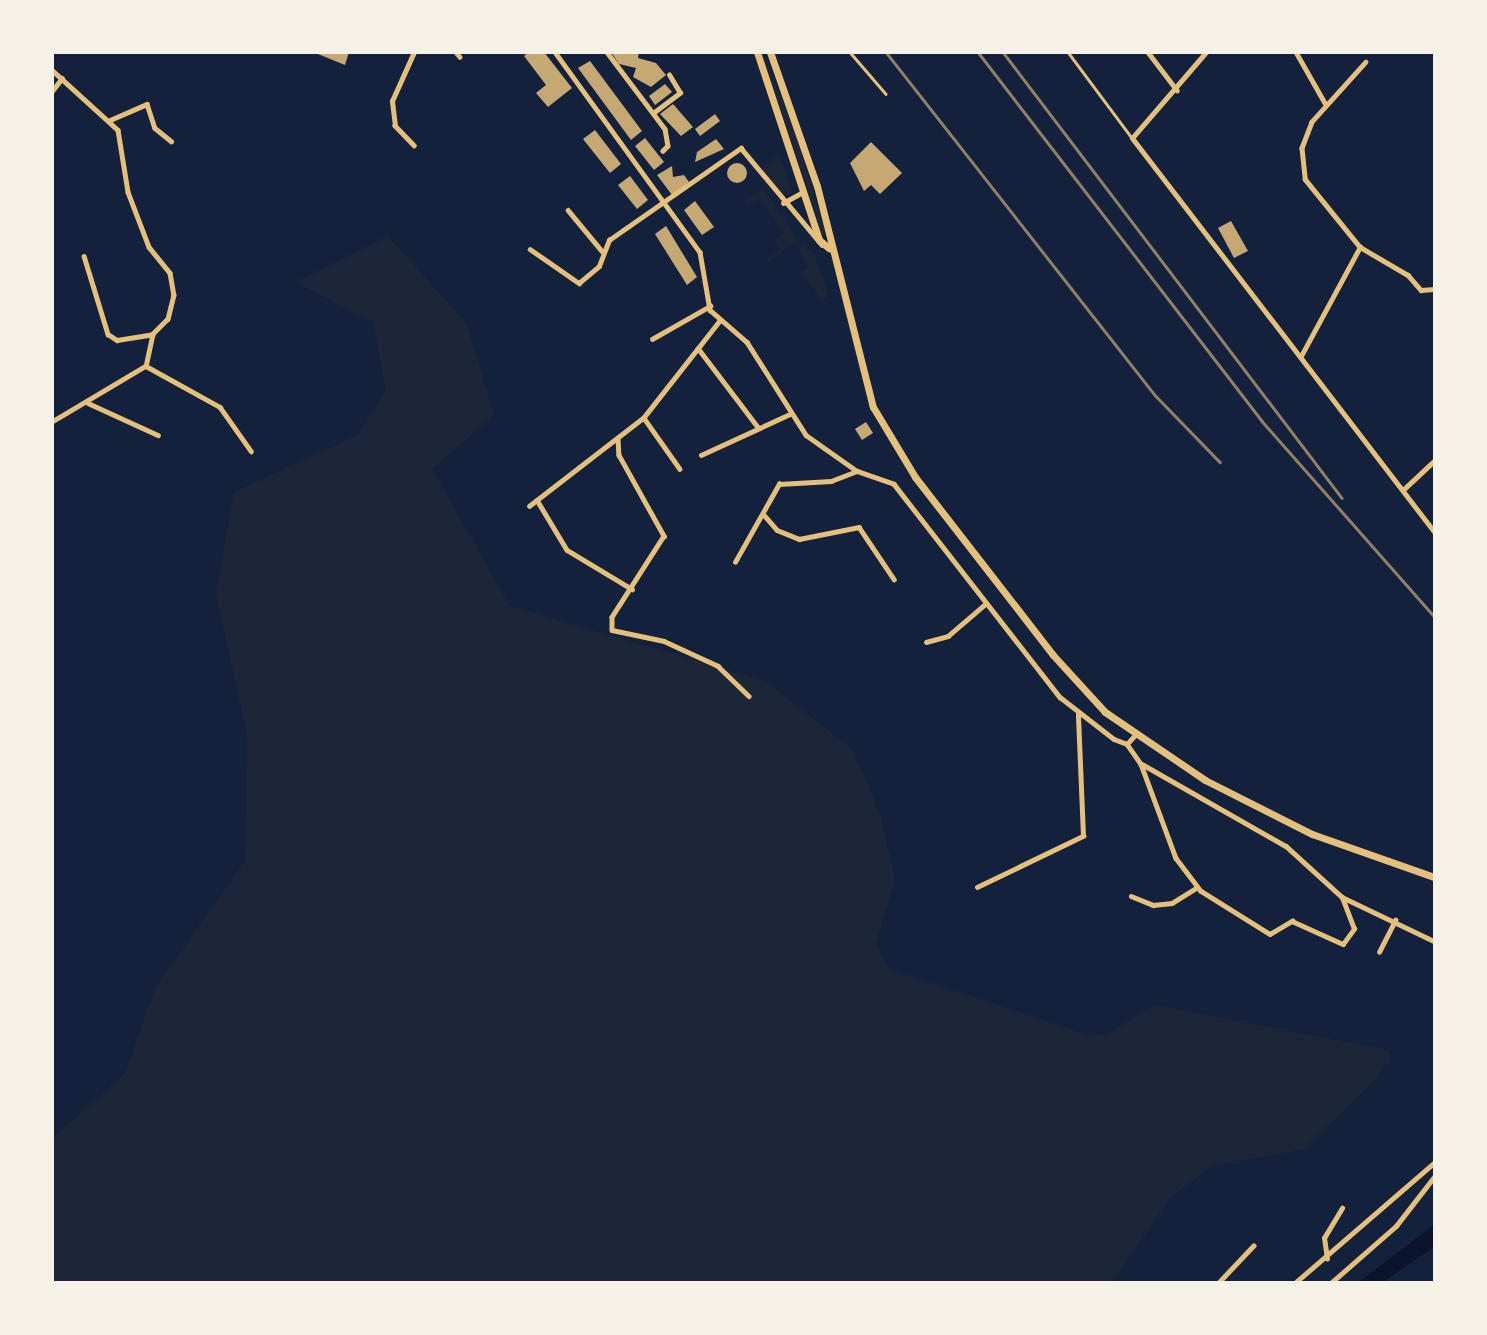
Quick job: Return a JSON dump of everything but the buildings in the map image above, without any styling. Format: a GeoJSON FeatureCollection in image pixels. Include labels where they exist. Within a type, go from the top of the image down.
{"type":"FeatureCollection","features":[{"type":"Feature","properties":{"kind":"main road"},"geometry":{"type":"LineString","coordinates":[[757,52],[805,190],[819,240],[829,248]]}},
{"type":"Feature","properties":{"kind":"main road"},"geometry":{"type":"LineString","coordinates":[[770,52],[817,186],[829,248],[864,382],[896,450],[1067,672],[1135,735],[1298,828],[1434,877]]}},
{"type":"Feature","properties":{"kind":"street"},"geometry":{"type":"LineString","coordinates":[[414,52],[392,101],[395,125],[414,146]]}},
{"type":"Feature","properties":{"kind":"street"},"geometry":{"type":"LineString","coordinates":[[555,52],[704,260],[709,306],[720,320],[747,342],[790,414],[813,442],[857,471],[903,493],[984,605],[1078,715],[1127,744],[1141,764],[1176,858],[1196,888],[1270,934],[1292,921],[1343,944],[1354,929],[1342,897]]}},
{"type":"Feature","properties":{"kind":"street"},"geometry":{"type":"LineString","coordinates":[[607,52],[653,113],[668,139],[663,151]]}},
{"type":"Feature","properties":{"kind":"street"},"geometry":{"type":"LineString","coordinates":[[1148,52],[1177,90]]}},
{"type":"Feature","properties":{"kind":"street"},"geometry":{"type":"LineString","coordinates":[[1296,52],[1325,103]]}},
{"type":"Feature","properties":{"kind":"street"},"geometry":{"type":"LineString","coordinates":[[1202,54],[1177,90],[1132,138],[1434,532]]}},
{"type":"Feature","properties":{"kind":"street"},"geometry":{"type":"LineString","coordinates":[[1366,62],[1325,103],[1306,136],[1301,162],[1316,195],[1360,247],[1408,275],[1421,290],[1434,289]]}},
{"type":"Feature","properties":{"kind":"street"},"geometry":{"type":"LineString","coordinates":[[52,70],[110,120],[149,247],[173,283],[173,308],[153,334],[146,366],[88,403],[52,422]]}},
{"type":"Feature","properties":{"kind":"street"},"geometry":{"type":"LineString","coordinates":[[653,113],[680,93],[669,75]]}},
{"type":"Feature","properties":{"kind":"street"},"geometry":{"type":"LineString","coordinates":[[52,91],[62,78]]}},
{"type":"Feature","properties":{"kind":"street"},"geometry":{"type":"LineString","coordinates":[[110,120],[147,104],[155,128],[171,141]]}},
{"type":"Feature","properties":{"kind":"street"},"geometry":{"type":"LineString","coordinates":[[530,249],[579,283],[598,266],[601,251],[741,148],[814,241],[829,248]]}},
{"type":"Feature","properties":{"kind":"street"},"geometry":{"type":"LineString","coordinates":[[783,203],[805,190]]}},
{"type":"Feature","properties":{"kind":"street"},"geometry":{"type":"LineString","coordinates":[[568,209],[601,251]]}},
{"type":"Feature","properties":{"kind":"street"},"geometry":{"type":"LineString","coordinates":[[1301,356],[1360,247]]}},
{"type":"Feature","properties":{"kind":"street"},"geometry":{"type":"LineString","coordinates":[[84,256],[107,334],[117,340],[153,334]]}},
{"type":"Feature","properties":{"kind":"street"},"geometry":{"type":"LineString","coordinates":[[652,339],[709,306]]}},
{"type":"Feature","properties":{"kind":"street"},"geometry":{"type":"LineString","coordinates":[[529,506],[644,417],[720,320]]}},
{"type":"Feature","properties":{"kind":"street"},"geometry":{"type":"LineString","coordinates":[[698,348],[758,427]]}},
{"type":"Feature","properties":{"kind":"street"},"geometry":{"type":"LineString","coordinates":[[146,366],[220,407],[251,451]]}},
{"type":"Feature","properties":{"kind":"street"},"geometry":{"type":"LineString","coordinates":[[88,403],[158,435]]}},
{"type":"Feature","properties":{"kind":"street"},"geometry":{"type":"LineString","coordinates":[[701,455],[790,414]]}},
{"type":"Feature","properties":{"kind":"street"},"geometry":{"type":"LineString","coordinates":[[644,417],[680,469]]}},
{"type":"Feature","properties":{"kind":"street"},"geometry":{"type":"LineString","coordinates":[[618,438],[619,455],[664,536],[612,617],[616,634],[664,641],[730,674],[750,696]]}},
{"type":"Feature","properties":{"kind":"street"},"geometry":{"type":"LineString","coordinates":[[1403,490],[1434,461]]}},
{"type":"Feature","properties":{"kind":"street"},"geometry":{"type":"LineString","coordinates":[[735,562],[765,516],[779,484],[831,481],[857,471]]}},
{"type":"Feature","properties":{"kind":"street"},"geometry":{"type":"LineString","coordinates":[[537,500],[567,550],[632,589]]}},
{"type":"Feature","properties":{"kind":"street"},"geometry":{"type":"LineString","coordinates":[[765,516],[777,530],[799,539],[859,527],[894,579]]}},
{"type":"Feature","properties":{"kind":"street"},"geometry":{"type":"LineString","coordinates":[[926,642],[948,636],[984,605]]}},
{"type":"Feature","properties":{"kind":"street"},"geometry":{"type":"LineString","coordinates":[[977,887],[1083,836],[1078,715]]}},
{"type":"Feature","properties":{"kind":"street"},"geometry":{"type":"LineString","coordinates":[[1127,744],[1135,735]]}},
{"type":"Feature","properties":{"kind":"street"},"geometry":{"type":"LineString","coordinates":[[1141,764],[1286,846],[1342,897],[1395,920],[1434,941]]}},
{"type":"Feature","properties":{"kind":"street"},"geometry":{"type":"LineString","coordinates":[[1131,896],[1153,905],[1172,904],[1196,888]]}},
{"type":"Feature","properties":{"kind":"street"},"geometry":{"type":"LineString","coordinates":[[1379,952],[1395,920]]}},
{"type":"Feature","properties":{"kind":"street"},"geometry":{"type":"LineString","coordinates":[[1296,1283],[1327,1259],[1434,1163]]}},
{"type":"Feature","properties":{"kind":"street"},"geometry":{"type":"LineString","coordinates":[[1332,1283],[1396,1226],[1434,1177]]}},
{"type":"Feature","properties":{"kind":"street"},"geometry":{"type":"LineString","coordinates":[[1327,1259],[1324,1238],[1342,1208]]}},
{"type":"Feature","properties":{"kind":"street"},"geometry":{"type":"LineString","coordinates":[[1219,1283],[1253,1246]]}},
{"type":"Feature","properties":{"kind":"lane"},"geometry":{"type":"LineString","coordinates":[[850,52],[886,94]]}},
{"type":"Feature","properties":{"kind":"lane"},"geometry":{"type":"LineString","coordinates":[[1068,52],[1132,138]]}},
{"type":"Feature","properties":{"kind":"shaded area"},"geometry":{"type":"Polygon","coordinates":[[[762,53],[791,121],[827,235],[823,236],[762,53]]]}},
{"type":"Feature","properties":{"kind":"shaded area"},"geometry":{"type":"Polygon","coordinates":[[[779,155],[792,191],[789,194],[778,192],[761,168],[779,155]]]}},
{"type":"Feature","properties":{"kind":"shaded area"},"geometry":{"type":"Polygon","coordinates":[[[763,188],[798,240],[755,271],[780,249],[775,241],[784,233],[759,198],[749,205],[746,200],[763,188]]]}},
{"type":"Feature","properties":{"kind":"shaded area"},"geometry":{"type":"Polygon","coordinates":[[[388,236],[467,324],[494,415],[432,469],[510,606],[765,681],[853,750],[881,817],[895,879],[876,943],[888,969],[1090,1036],[1108,1034],[1154,1005],[1388,1050],[1391,1058],[1371,1084],[1304,1149],[1212,1166],[1171,1197],[1112,1282],[53,1282],[52,1139],[125,1073],[155,988],[245,861],[247,734],[216,594],[234,492],[358,435],[386,390],[373,323],[296,282],[388,236]]]}},
{"type":"Feature","properties":{"kind":"shaded area"},"geometry":{"type":"Polygon","coordinates":[[[803,244],[814,254],[829,296],[822,300],[801,273],[808,267],[799,250],[803,244]]]}},
{"type":"Feature","properties":{"kind":"shaded area"},"geometry":{"type":"Polygon","coordinates":[[[1434,1225],[1434,1247],[1383,1282],[1359,1282],[1434,1225]]]}},
{"type":"Feature","properties":{"kind":"railway"},"geometry":{"type":"LineString","coordinates":[[886,52],[1156,396],[1220,462]]}},
{"type":"Feature","properties":{"kind":"railway"},"geometry":{"type":"LineString","coordinates":[[978,52],[1262,421],[1434,616]]}},
{"type":"Feature","properties":{"kind":"railway"},"geometry":{"type":"LineString","coordinates":[[1003,52],[1342,498]]}}]}
